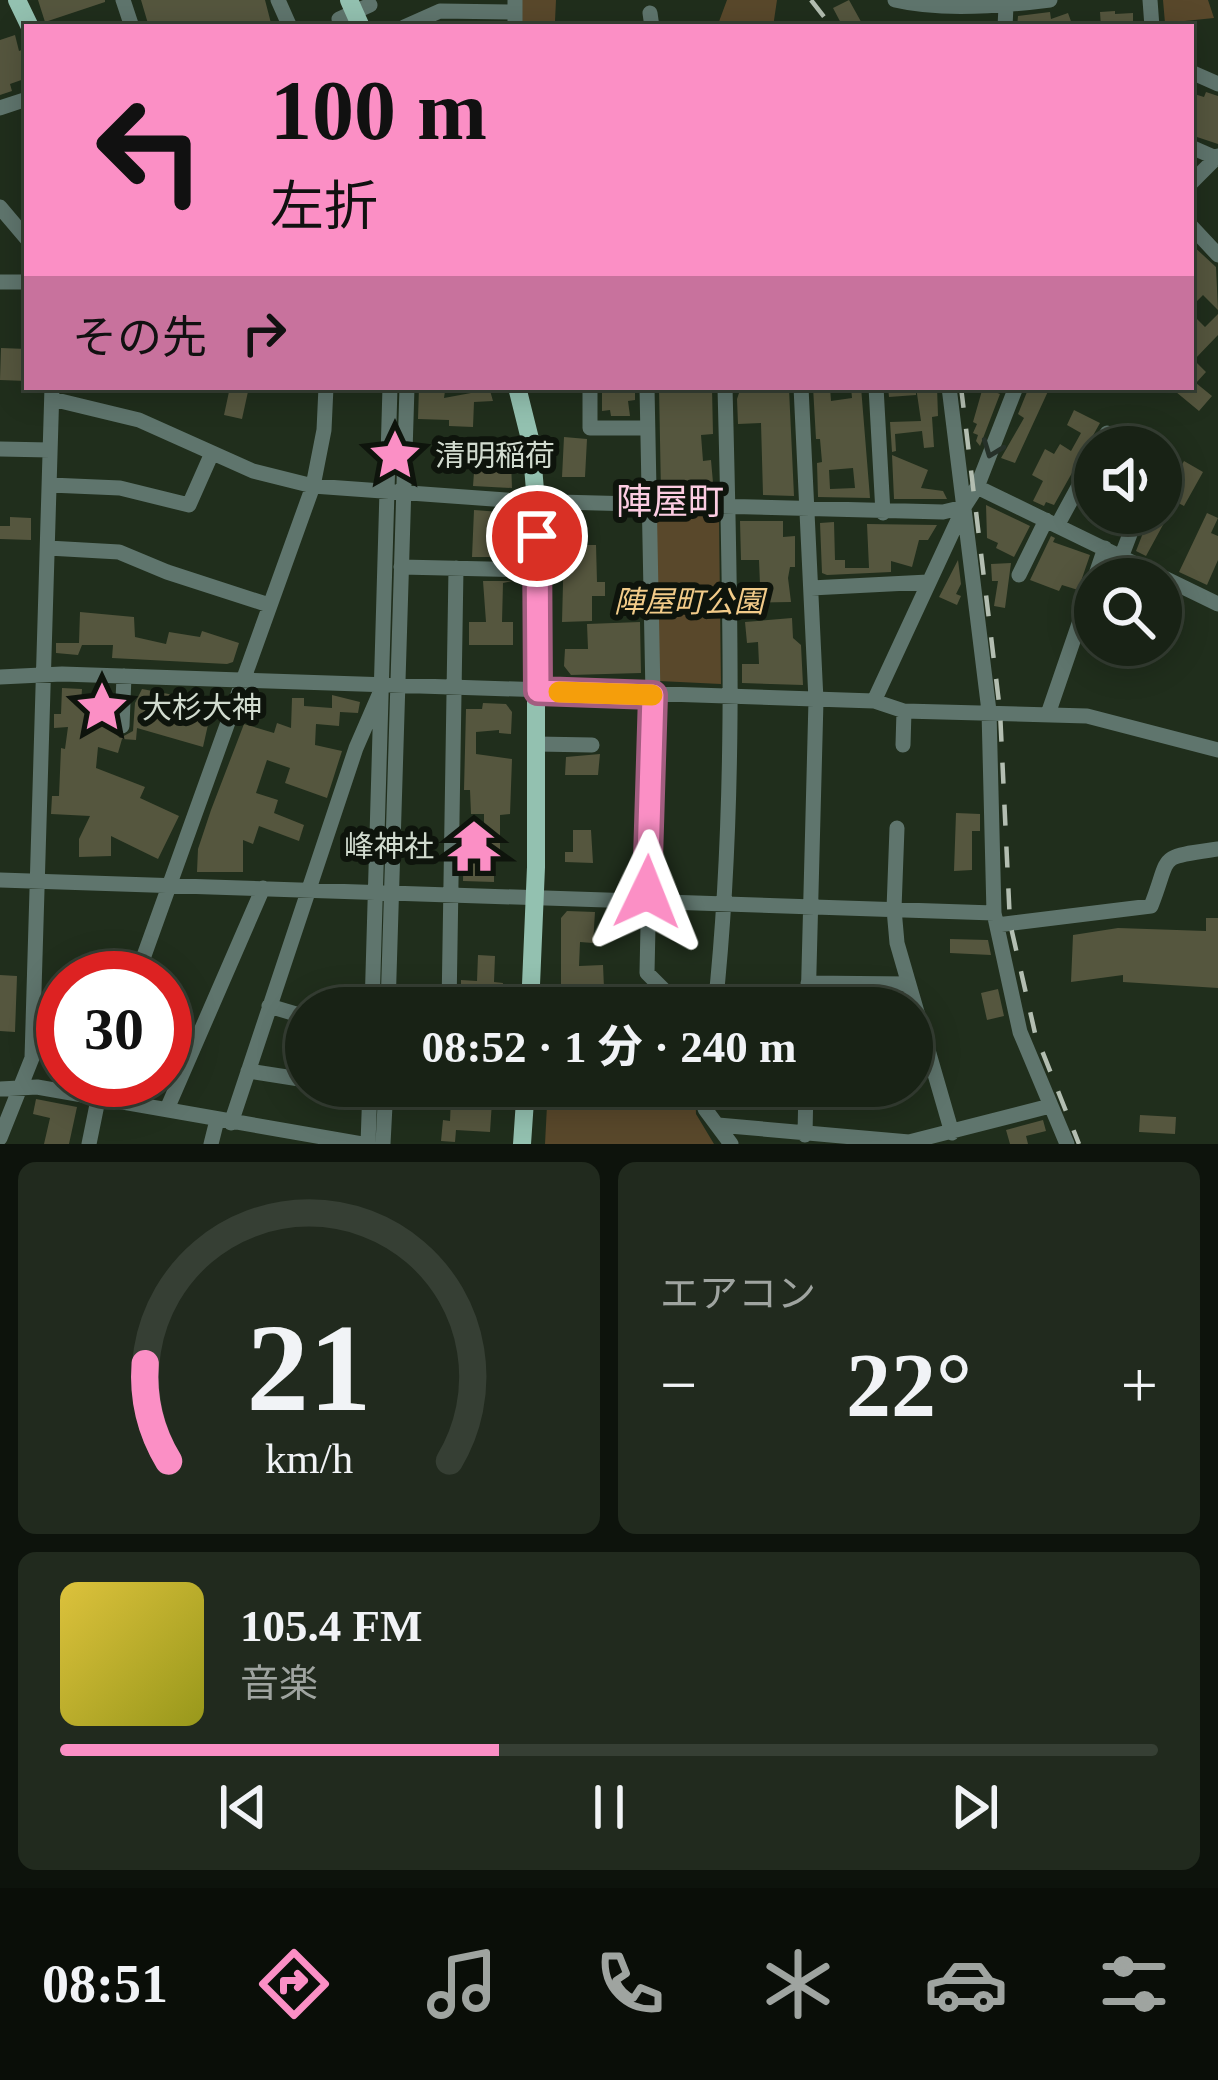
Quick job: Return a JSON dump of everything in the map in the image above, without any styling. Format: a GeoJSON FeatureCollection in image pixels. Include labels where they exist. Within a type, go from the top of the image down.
{"type":"FeatureCollection","features":[{"type":"Feature","properties":{"kind":"main road"},"geometry":{"type":"LineString","coordinates":[[518,390],[531,443],[536,502],[536,898],[531,987]]}},
{"type":"Feature","properties":{"kind":"main road"},"geometry":{"type":"LineString","coordinates":[[523,1144],[525,1107]]}},
{"type":"Feature","properties":{"kind":"street"},"geometry":{"type":"LineString","coordinates":[[895,0],[919,6],[1050,0]]}},
{"type":"Feature","properties":{"kind":"street"},"geometry":{"type":"LineString","coordinates":[[338,19],[370,5]]}},
{"type":"Feature","properties":{"kind":"street"},"geometry":{"type":"LineString","coordinates":[[409,24],[440,5],[515,13]]}},
{"type":"Feature","properties":{"kind":"street"},"geometry":{"type":"LineString","coordinates":[[1194,180],[1217,157]]}},
{"type":"Feature","properties":{"kind":"street"},"geometry":{"type":"LineString","coordinates":[[0,207],[24,235]]}},
{"type":"Feature","properties":{"kind":"street"},"geometry":{"type":"LineString","coordinates":[[1194,229],[1218,255]]}},
{"type":"Feature","properties":{"kind":"street"},"geometry":{"type":"LineString","coordinates":[[146,951],[313,486],[326,390]]}},
{"type":"Feature","properties":{"kind":"street"},"geometry":{"type":"LineString","coordinates":[[211,1144],[248,1071],[356,748],[390,687],[385,494],[390,390]]}},
{"type":"Feature","properties":{"kind":"street"},"geometry":{"type":"LineString","coordinates":[[387,987],[384,893],[390,687],[406,390]]}},
{"type":"Feature","properties":{"kind":"street"},"geometry":{"type":"LineString","coordinates":[[590,390],[590,428],[647,428]]}},
{"type":"Feature","properties":{"kind":"street"},"geometry":{"type":"LineString","coordinates":[[647,390],[653,695],[647,973],[661,987]]}},
{"type":"Feature","properties":{"kind":"street"},"geometry":{"type":"LineString","coordinates":[[718,987],[727,903],[730,697],[725,390]]}},
{"type":"Feature","properties":{"kind":"street"},"geometry":{"type":"LineString","coordinates":[[801,390],[816,700],[808,987]]}},
{"type":"Feature","properties":{"kind":"street"},"geometry":{"type":"LineString","coordinates":[[875,390],[883,513]]}},
{"type":"Feature","properties":{"kind":"street"},"geometry":{"type":"LineString","coordinates":[[949,390],[988,711],[996,919],[1012,1007],[1067,1144]]}},
{"type":"Feature","properties":{"kind":"street"},"geometry":{"type":"LineString","coordinates":[[874,701],[977,487],[1011,390]]}},
{"type":"Feature","properties":{"kind":"street"},"geometry":{"type":"LineString","coordinates":[[0,1138],[32,1058],[52,393],[139,420],[253,470],[313,486],[536,502],[807,512],[943,512],[964,507]]}},
{"type":"Feature","properties":{"kind":"street"},"geometry":{"type":"LineString","coordinates":[[0,449],[50,450]]}},
{"type":"Feature","properties":{"kind":"street"},"geometry":{"type":"LineString","coordinates":[[50,485],[120,488],[189,505],[212,453]]}},
{"type":"Feature","properties":{"kind":"street"},"geometry":{"type":"LineString","coordinates":[[977,487],[1218,604]]}},
{"type":"Feature","properties":{"kind":"street"},"geometry":{"type":"LineString","coordinates":[[1019,575],[1074,489]]}},
{"type":"Feature","properties":{"kind":"street"},"geometry":{"type":"LineString","coordinates":[[1122,555],[1130,534]]}},
{"type":"Feature","properties":{"kind":"street"},"geometry":{"type":"LineString","coordinates":[[48,548],[119,551],[166,572],[269,605]]}},
{"type":"Feature","properties":{"kind":"street"},"geometry":{"type":"LineString","coordinates":[[1048,714],[1105,548]]}},
{"type":"Feature","properties":{"kind":"street"},"geometry":{"type":"LineString","coordinates":[[400,567],[537,570]]}},
{"type":"Feature","properties":{"kind":"street"},"geometry":{"type":"LineString","coordinates":[[450,987],[456,568]]}},
{"type":"Feature","properties":{"kind":"street"},"geometry":{"type":"LineString","coordinates":[[811,589],[928,582]]}},
{"type":"Feature","properties":{"kind":"street"},"geometry":{"type":"LineString","coordinates":[[0,677],[124,676],[874,701],[904,711],[988,711],[1108,720],[1218,750]]}},
{"type":"Feature","properties":{"kind":"street"},"geometry":{"type":"LineString","coordinates":[[122,726],[124,676]]}},
{"type":"Feature","properties":{"kind":"street"},"geometry":{"type":"LineString","coordinates":[[903,745],[904,711]]}},
{"type":"Feature","properties":{"kind":"street"},"geometry":{"type":"LineString","coordinates":[[537,744],[592,745]]}},
{"type":"Feature","properties":{"kind":"street"},"geometry":{"type":"LineString","coordinates":[[897,828],[894,909],[897,943],[910,987]]}},
{"type":"Feature","properties":{"kind":"street"},"geometry":{"type":"LineString","coordinates":[[0,880],[894,909],[996,919],[1151,906],[1162,867],[1176,855],[1218,849]]}},
{"type":"Feature","properties":{"kind":"street"},"geometry":{"type":"LineString","coordinates":[[167,1109],[263,888]]}},
{"type":"Feature","properties":{"kind":"street"},"geometry":{"type":"LineString","coordinates":[[374,987],[384,893]]}},
{"type":"Feature","properties":{"kind":"street"},"geometry":{"type":"LineString","coordinates":[[808,983],[909,984]]}},
{"type":"Feature","properties":{"kind":"street"},"geometry":{"type":"LineString","coordinates":[[269,1006],[285,1011]]}},
{"type":"Feature","properties":{"kind":"street"},"geometry":{"type":"LineString","coordinates":[[933,1068],[952,1133]]}},
{"type":"Feature","properties":{"kind":"street"},"geometry":{"type":"LineString","coordinates":[[248,1071],[285,1077]]}},
{"type":"Feature","properties":{"kind":"street"},"geometry":{"type":"LineString","coordinates":[[0,1089],[36,1087]]}},
{"type":"Feature","properties":{"kind":"street"},"geometry":{"type":"LineString","coordinates":[[718,1125],[909,1142],[1050,1106]]}},
{"type":"Feature","properties":{"kind":"street"},"geometry":{"type":"LineString","coordinates":[[89,1144],[96,1107]]}},
{"type":"Feature","properties":{"kind":"street"},"geometry":{"type":"LineString","coordinates":[[161,1107],[365,1144],[372,1107]]}},
{"type":"Feature","properties":{"kind":"street"},"geometry":{"type":"LineString","coordinates":[[378,1107],[383,1144]]}},
{"type":"Feature","properties":{"kind":"street"},"geometry":{"type":"LineString","coordinates":[[705,1107],[731,1144]]}},
{"type":"Feature","properties":{"kind":"street"},"geometry":{"type":"LineString","coordinates":[[805,1135],[806,1107]]}},
{"type":"Feature","properties":{"kind":"green space"},"geometry":{"type":"Polygon","coordinates":[[[521,0],[556,0],[555,21],[600,24],[520,24],[521,0]]]}},
{"type":"Feature","properties":{"kind":"green space"},"geometry":{"type":"Polygon","coordinates":[[[727,0],[777,0],[773,24],[718,24],[727,0]]]}},
{"type":"Feature","properties":{"kind":"green space"},"geometry":{"type":"Polygon","coordinates":[[[1163,0],[1208,0],[1214,18],[1165,23],[1163,0]]]}},
{"type":"Feature","properties":{"kind":"green space","name":"陣屋町公園"},"geometry":{"type":"Polygon","coordinates":[[[661,514],[715,514],[719,521],[721,684],[659,681],[656,518],[661,514]]]}},
{"type":"Feature","properties":{"kind":"green space"},"geometry":{"type":"Polygon","coordinates":[[[547,1107],[696,1107],[714,1144],[545,1144],[547,1107]]]}},
{"type":"Feature","properties":{"kind":"building"},"geometry":{"type":"Polygon","coordinates":[[[38,0],[105,0],[105,2],[45,22],[38,0]]]}},
{"type":"Feature","properties":{"kind":"building"},"geometry":{"type":"Polygon","coordinates":[[[141,0],[265,0],[271,24],[148,24],[141,0]]]}},
{"type":"Feature","properties":{"kind":"building"},"geometry":{"type":"Polygon","coordinates":[[[849,0],[862,24],[841,24],[833,8],[849,0]]]}},
{"type":"Feature","properties":{"kind":"building"},"geometry":{"type":"Polygon","coordinates":[[[1050,12],[1051,19],[1068,13],[1072,24],[1017,24],[1018,16],[1050,12]]]}},
{"type":"Feature","properties":{"kind":"building"},"geometry":{"type":"Polygon","coordinates":[[[1100,12],[1133,13],[1133,24],[1101,24],[1100,12]]]}},
{"type":"Feature","properties":{"kind":"building"},"geometry":{"type":"Polygon","coordinates":[[[15,35],[19,51],[24,49],[24,79],[10,84],[12,91],[0,95],[0,40],[15,35]]]}},
{"type":"Feature","properties":{"kind":"building"},"geometry":{"type":"Polygon","coordinates":[[[1206,92],[1218,96],[1218,144],[1194,136],[1194,94],[1204,97],[1206,92]]]}},
{"type":"Feature","properties":{"kind":"building"},"geometry":{"type":"Polygon","coordinates":[[[1194,247],[1216,267],[1218,310],[1203,295],[1194,304],[1194,247]]]}},
{"type":"Feature","properties":{"kind":"building"},"geometry":{"type":"Polygon","coordinates":[[[1218,314],[1218,335],[1194,360],[1194,316],[1205,327],[1218,314]]]}},
{"type":"Feature","properties":{"kind":"building"},"geometry":{"type":"Polygon","coordinates":[[[1,348],[24,349],[24,381],[0,380],[1,348]]]}},
{"type":"Feature","properties":{"kind":"building"},"geometry":{"type":"Polygon","coordinates":[[[1194,360],[1206,372],[1196,383],[1212,396],[1199,411],[1174,390],[1194,390],[1194,360]]]}},
{"type":"Feature","properties":{"kind":"building"},"geometry":{"type":"Polygon","coordinates":[[[229,390],[248,390],[242,419],[224,415],[229,390]]]}},
{"type":"Feature","properties":{"kind":"building"},"geometry":{"type":"Polygon","coordinates":[[[419,390],[443,390],[444,398],[490,390],[493,401],[474,402],[473,427],[418,419],[419,390]]]}},
{"type":"Feature","properties":{"kind":"building"},"geometry":{"type":"Polygon","coordinates":[[[635,390],[635,400],[628,401],[630,416],[602,411],[602,393],[635,390]]]}},
{"type":"Feature","properties":{"kind":"building"},"geometry":{"type":"Polygon","coordinates":[[[659,390],[712,390],[713,434],[701,435],[703,461],[711,460],[714,494],[661,493],[659,390]]]}},
{"type":"Feature","properties":{"kind":"building"},"geometry":{"type":"Polygon","coordinates":[[[740,390],[789,390],[794,496],[763,495],[761,423],[738,424],[740,390]]]}},
{"type":"Feature","properties":{"kind":"building"},"geometry":{"type":"Polygon","coordinates":[[[813,390],[830,390],[831,401],[852,398],[851,390],[861,390],[870,498],[818,497],[820,439],[816,439],[813,390]],[[853,468],[829,470],[830,489],[855,488],[853,468]]]}},
{"type":"Feature","properties":{"kind":"building"},"geometry":{"type":"Polygon","coordinates":[[[888,390],[916,390],[916,395],[889,397],[888,390]]]}},
{"type":"Feature","properties":{"kind":"building"},"geometry":{"type":"Polygon","coordinates":[[[916,390],[937,390],[938,416],[932,417],[934,447],[924,448],[922,431],[895,434],[896,451],[892,452],[890,422],[921,421],[916,390]]]}},
{"type":"Feature","properties":{"kind":"building"},"geometry":{"type":"Polygon","coordinates":[[[982,390],[996,390],[1000,394],[980,446],[973,422],[982,390]]]}},
{"type":"Feature","properties":{"kind":"building"},"geometry":{"type":"Polygon","coordinates":[[[1028,390],[1049,390],[1015,463],[1001,458],[1024,418],[1018,414],[1028,390]]]}},
{"type":"Feature","properties":{"kind":"building"},"geometry":{"type":"Polygon","coordinates":[[[1074,410],[1100,423],[1074,429],[1067,425],[1074,410]]]}},
{"type":"Feature","properties":{"kind":"building"},"geometry":{"type":"Polygon","coordinates":[[[564,437],[587,439],[585,477],[562,477],[564,437]]]}},
{"type":"Feature","properties":{"kind":"building"},"geometry":{"type":"Polygon","coordinates":[[[1060,444],[1071,451],[1074,446],[1074,469],[1054,505],[1033,501],[1043,481],[1032,475],[1045,449],[1054,454],[1060,444]]]}},
{"type":"Feature","properties":{"kind":"building"},"geometry":{"type":"Polygon","coordinates":[[[892,455],[928,470],[921,488],[943,491],[947,499],[894,499],[892,455]]]}},
{"type":"Feature","properties":{"kind":"building"},"geometry":{"type":"Polygon","coordinates":[[[475,459],[511,461],[512,488],[473,486],[475,459]]]}},
{"type":"Feature","properties":{"kind":"building"},"geometry":{"type":"Polygon","coordinates":[[[1184,461],[1203,472],[1184,506],[1182,505],[1184,461]]]}},
{"type":"Feature","properties":{"kind":"building"},"geometry":{"type":"Polygon","coordinates":[[[986,505],[1030,526],[1014,557],[987,538],[986,505]]]}},
{"type":"Feature","properties":{"kind":"building"},"geometry":{"type":"Polygon","coordinates":[[[474,510],[512,513],[511,557],[472,557],[474,510]]]}},
{"type":"Feature","properties":{"kind":"building"},"geometry":{"type":"Polygon","coordinates":[[[1207,513],[1218,518],[1211,533],[1218,536],[1218,560],[1207,585],[1182,573],[1207,513]]]}},
{"type":"Feature","properties":{"kind":"building"},"geometry":{"type":"Polygon","coordinates":[[[10,517],[31,518],[31,540],[0,539],[0,526],[10,526],[10,517]]]}},
{"type":"Feature","properties":{"kind":"building"},"geometry":{"type":"Polygon","coordinates":[[[740,521],[783,521],[783,537],[795,536],[795,567],[790,567],[788,578],[791,602],[742,603],[741,585],[760,585],[759,560],[741,560],[740,521]]]}},
{"type":"Feature","properties":{"kind":"building"},"geometry":{"type":"Polygon","coordinates":[[[834,522],[835,560],[845,560],[845,568],[869,568],[867,524],[937,525],[928,540],[919,540],[912,567],[891,561],[891,572],[827,575],[822,573],[820,523],[834,522]]]}},
{"type":"Feature","properties":{"kind":"building"},"geometry":{"type":"Polygon","coordinates":[[[1143,534],[1158,534],[1146,556],[1136,551],[1143,534]]]}},
{"type":"Feature","properties":{"kind":"building"},"geometry":{"type":"Polygon","coordinates":[[[1051,536],[1053,542],[1090,555],[1074,558],[1074,589],[1062,585],[1059,591],[1030,580],[1051,536]]]}},
{"type":"Feature","properties":{"kind":"building"},"geometry":{"type":"Polygon","coordinates":[[[564,545],[596,545],[597,582],[605,582],[605,596],[592,596],[592,621],[562,622],[564,545]]]}},
{"type":"Feature","properties":{"kind":"building"},"geometry":{"type":"Polygon","coordinates":[[[958,560],[961,584],[956,594],[961,596],[957,605],[939,597],[958,560]]]}},
{"type":"Feature","properties":{"kind":"building"},"geometry":{"type":"Polygon","coordinates":[[[1011,563],[1005,608],[994,606],[998,581],[992,581],[991,564],[1011,563]]]}},
{"type":"Feature","properties":{"kind":"building"},"geometry":{"type":"Polygon","coordinates":[[[483,581],[512,581],[503,583],[502,622],[513,622],[513,645],[469,645],[469,622],[486,622],[483,581]]]}},
{"type":"Feature","properties":{"kind":"building"},"geometry":{"type":"Polygon","coordinates":[[[80,612],[134,617],[135,637],[166,644],[169,632],[200,637],[202,631],[239,643],[233,662],[227,664],[112,658],[113,645],[82,645],[78,655],[56,653],[56,643],[79,643],[80,612]]]}},
{"type":"Feature","properties":{"kind":"building"},"geometry":{"type":"Polygon","coordinates":[[[792,618],[793,638],[801,645],[803,685],[742,683],[742,664],[759,664],[758,642],[747,643],[745,622],[792,618]]]}},
{"type":"Feature","properties":{"kind":"building"},"geometry":{"type":"Polygon","coordinates":[[[640,622],[641,673],[571,675],[564,666],[565,649],[588,649],[587,624],[640,622]]]}},
{"type":"Feature","properties":{"kind":"building"},"geometry":{"type":"Polygon","coordinates":[[[62,688],[82,689],[81,704],[108,706],[111,690],[110,727],[120,738],[133,731],[135,703],[142,689],[174,695],[174,701],[192,705],[194,695],[214,698],[203,747],[137,728],[136,740],[122,739],[118,753],[98,747],[96,768],[145,787],[140,798],[179,816],[158,859],[111,836],[111,856],[79,857],[79,839],[90,816],[51,814],[52,796],[59,796],[61,748],[65,749],[68,727],[54,728],[54,714],[61,714],[62,688]]]}},
{"type":"Feature","properties":{"kind":"building"},"geometry":{"type":"Polygon","coordinates":[[[332,695],[360,702],[358,713],[340,712],[339,726],[316,724],[315,745],[342,751],[327,798],[285,783],[290,768],[267,760],[256,793],[278,800],[274,813],[304,825],[299,841],[259,826],[253,844],[243,840],[243,872],[197,872],[198,849],[244,724],[274,733],[277,723],[291,728],[292,698],[304,698],[304,706],[332,708],[332,695]]]}},
{"type":"Feature","properties":{"kind":"building"},"geometry":{"type":"Polygon","coordinates":[[[483,703],[506,704],[512,712],[511,734],[476,732],[476,754],[512,759],[510,814],[500,815],[494,882],[463,881],[464,838],[484,837],[484,814],[471,814],[470,790],[464,790],[466,709],[482,709],[483,703]]]}},
{"type":"Feature","properties":{"kind":"building"},"geometry":{"type":"Polygon","coordinates":[[[600,754],[598,775],[565,775],[566,757],[600,754]]]}},
{"type":"Feature","properties":{"kind":"building"},"geometry":{"type":"Polygon","coordinates":[[[956,813],[980,814],[980,831],[972,831],[972,870],[954,871],[956,813]]]}},
{"type":"Feature","properties":{"kind":"building"},"geometry":{"type":"Polygon","coordinates":[[[573,830],[591,830],[593,863],[565,862],[565,852],[573,852],[573,830]]]}},
{"type":"Feature","properties":{"kind":"building"},"geometry":{"type":"Polygon","coordinates":[[[567,911],[595,912],[593,943],[580,942],[579,966],[603,965],[604,987],[561,987],[561,918],[567,911]]]}},
{"type":"Feature","properties":{"kind":"building"},"geometry":{"type":"Polygon","coordinates":[[[1206,918],[1218,918],[1218,988],[1123,982],[1123,975],[1071,982],[1073,935],[1118,928],[1206,931],[1206,918]]]}},
{"type":"Feature","properties":{"kind":"building"},"geometry":{"type":"Polygon","coordinates":[[[950,939],[988,940],[991,955],[950,953],[950,939]]]}},
{"type":"Feature","properties":{"kind":"building"},"geometry":{"type":"Polygon","coordinates":[[[478,955],[495,956],[494,982],[503,983],[503,987],[461,987],[461,980],[477,981],[478,955]]]}},
{"type":"Feature","properties":{"kind":"building"},"geometry":{"type":"Polygon","coordinates":[[[0,975],[17,976],[15,1032],[0,1031],[0,975]]]}},
{"type":"Feature","properties":{"kind":"building"},"geometry":{"type":"Polygon","coordinates":[[[998,989],[1004,1016],[987,1020],[981,993],[998,989]]]}},
{"type":"Feature","properties":{"kind":"building"},"geometry":{"type":"Polygon","coordinates":[[[36,1099],[36,1107],[77,1107],[69,1144],[44,1144],[50,1118],[33,1114],[36,1099]]]}},
{"type":"Feature","properties":{"kind":"building"},"geometry":{"type":"Polygon","coordinates":[[[451,1107],[492,1107],[490,1132],[456,1130],[455,1142],[441,1141],[443,1120],[450,1121],[451,1107]]]}},
{"type":"Feature","properties":{"kind":"building"},"geometry":{"type":"Polygon","coordinates":[[[1140,1115],[1176,1117],[1175,1134],[1139,1132],[1140,1115]]]}},
{"type":"Feature","properties":{"kind":"building"},"geometry":{"type":"Polygon","coordinates":[[[1043,1120],[1046,1131],[1026,1136],[1028,1144],[1010,1144],[1006,1130],[1043,1120]]]}},
{"type":"Feature","properties":{"kind":"railway"},"geometry":{"type":"LineString","coordinates":[[811,0],[830,24]]}},
{"type":"Feature","properties":{"kind":"railway"},"geometry":{"type":"LineString","coordinates":[[961,390],[1000,711],[1010,923],[1035,1033],[1079,1144]]}},
{"type":"Feature","properties":{"kind":"slow traffic"},"geometry":{"type":"LineString","coordinates":[[559,692],[652,695]]}},
{"type":"Feature","properties":{"kind":"place","name":"清明稲荷"},"geometry":{"type":"Point","coordinates":[395,455]}},
{"type":"Feature","properties":{"kind":"place","name":"大杉大神"},"geometry":{"type":"Point","coordinates":[102,707]}},
{"type":"Feature","properties":{"kind":"place","name":"峰神社"},"geometry":{"type":"Point","coordinates":[474,846]}},
{"type":"Feature","properties":{"kind":"district","name":"陣屋町"},"geometry":{"type":"Point","coordinates":[670,502]}},
{"type":"Feature","properties":{"kind":"route"},"geometry":{"type":"LineString","coordinates":[[537,536],[538,691],[653,695],[647,892]]}}]}
